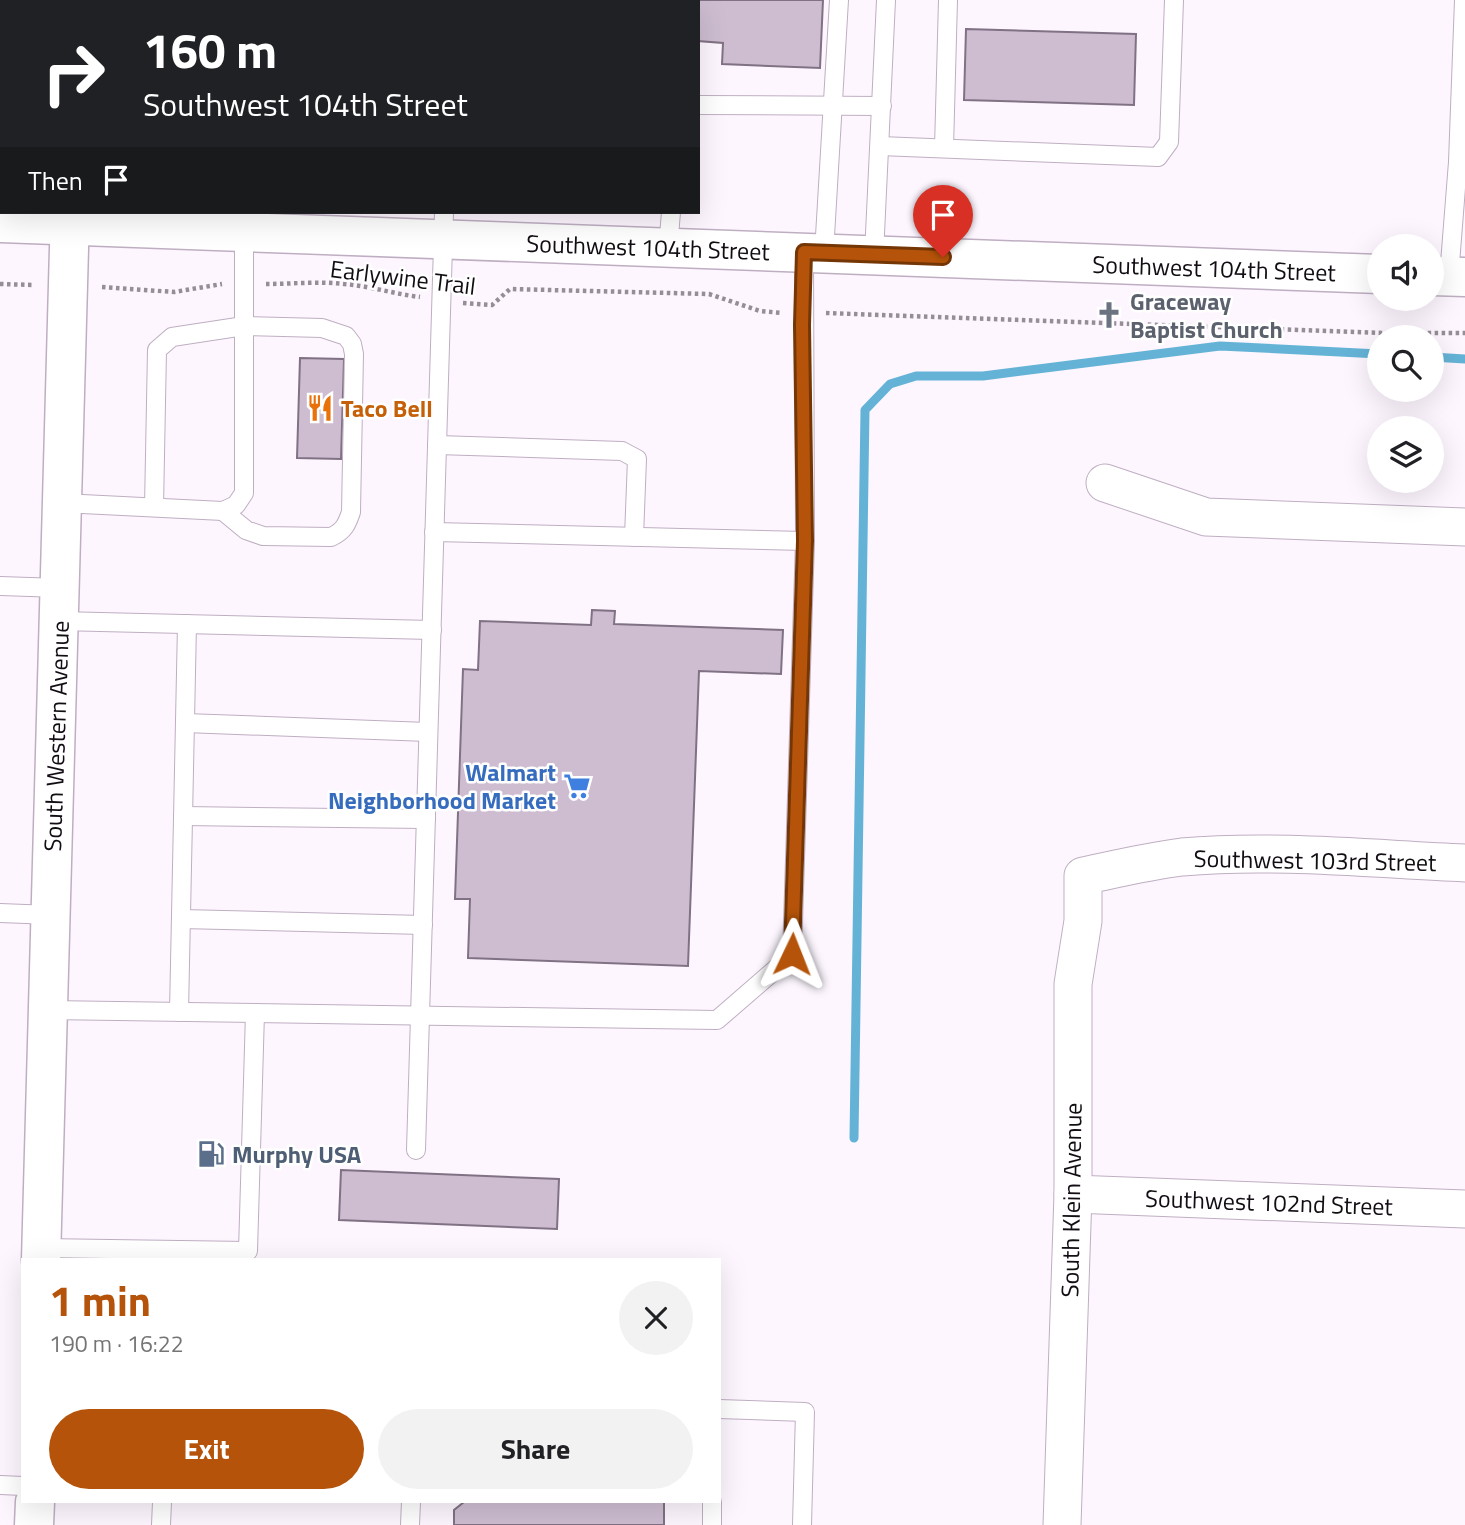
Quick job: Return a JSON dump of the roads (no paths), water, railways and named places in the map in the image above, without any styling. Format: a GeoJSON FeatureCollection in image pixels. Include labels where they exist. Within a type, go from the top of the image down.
{"type":"FeatureCollection","features":[{"type":"Feature","properties":{"kind":"main road","name":"Southwest 104th Street"},"geometry":{"type":"LineString","coordinates":[[0,223],[70,218],[244,232],[443,225],[669,230],[814,253],[1367,274]]}},
{"type":"Feature","properties":{"kind":"main road","name":"South Western Avenue"},"geometry":{"type":"LineString","coordinates":[[41,1254],[70,218]]}},
{"type":"Feature","properties":{"kind":"main road"},"geometry":{"type":"LineString","coordinates":[[34,1525],[35,1503]]}},
{"type":"Feature","properties":{"kind":"street"},"geometry":{"type":"LineString","coordinates":[[1105,483],[1206,517],[1465,527]]}},
{"type":"Feature","properties":{"kind":"street","name":"Southwest 103rd Street"},"geometry":{"type":"LineString","coordinates":[[1083,876],[1150,862],[1210,856],[1261,855],[1465,863]]}},
{"type":"Feature","properties":{"kind":"street","name":"South Klein Avenue"},"geometry":{"type":"LineString","coordinates":[[1062,1525],[1073,1194],[1073,984],[1083,921],[1083,876]]}},
{"type":"Feature","properties":{"kind":"street","name":"Southwest 102nd Street"},"geometry":{"type":"LineString","coordinates":[[1073,1194],[1465,1209]]}},
{"type":"Feature","properties":{"kind":"lane"},"geometry":{"type":"LineString","coordinates":[[48,1010],[717,1020],[792,954],[805,541],[802,314],[814,253],[833,106],[839,0]]}},
{"type":"Feature","properties":{"kind":"lane"},"geometry":{"type":"LineString","coordinates":[[874,255],[886,0]]}},
{"type":"Feature","properties":{"kind":"lane"},"geometry":{"type":"LineString","coordinates":[[944,148],[948,0]]}},
{"type":"Feature","properties":{"kind":"lane"},"geometry":{"type":"LineString","coordinates":[[880,146],[1158,157],[1169,142],[1174,0]]}},
{"type":"Feature","properties":{"kind":"lane"},"geometry":{"type":"LineString","coordinates":[[1448,276],[1462,162],[1464,0]]}},
{"type":"Feature","properties":{"kind":"lane"},"geometry":{"type":"LineString","coordinates":[[700,105],[882,106]]}},
{"type":"Feature","properties":{"kind":"lane"},"geometry":{"type":"LineString","coordinates":[[416,1150],[443,225]]}},
{"type":"Feature","properties":{"kind":"lane"},"geometry":{"type":"LineString","coordinates":[[62,503],[223,511],[236,505],[244,494],[244,232]]}},
{"type":"Feature","properties":{"kind":"lane"},"geometry":{"type":"LineString","coordinates":[[154,507],[157,350],[172,337],[244,326],[323,328],[346,336],[352,344],[354,354],[351,512],[347,525],[340,533],[331,537],[263,536],[246,530],[223,511]]}},
{"type":"Feature","properties":{"kind":"lane"},"geometry":{"type":"LineString","coordinates":[[437,445],[622,451],[637,459],[634,537]]}},
{"type":"Feature","properties":{"kind":"lane"},"geometry":{"type":"LineString","coordinates":[[434,532],[805,541]]}},
{"type":"Feature","properties":{"kind":"lane"},"geometry":{"type":"LineString","coordinates":[[0,586],[59,604],[187,624],[432,629]]}},
{"type":"Feature","properties":{"kind":"lane"},"geometry":{"type":"LineString","coordinates":[[179,1012],[187,624]]}},
{"type":"Feature","properties":{"kind":"lane"},"geometry":{"type":"LineString","coordinates":[[185,723],[428,732]]}},
{"type":"Feature","properties":{"kind":"lane"},"geometry":{"type":"LineString","coordinates":[[183,816],[426,819]]}},
{"type":"Feature","properties":{"kind":"lane"},"geometry":{"type":"LineString","coordinates":[[0,913],[51,915]]}},
{"type":"Feature","properties":{"kind":"lane"},"geometry":{"type":"LineString","coordinates":[[181,919],[423,925]]}},
{"type":"Feature","properties":{"kind":"lane"},"geometry":{"type":"LineString","coordinates":[[41,1254],[248,1251],[254,1013]]}},
{"type":"Feature","properties":{"kind":"lane"},"geometry":{"type":"LineString","coordinates":[[721,1409],[805,1412],[802,1525]]}},
{"type":"Feature","properties":{"kind":"lane"},"geometry":{"type":"LineString","coordinates":[[0,1485],[21,1486]]}},
{"type":"Feature","properties":{"kind":"lane"},"geometry":{"type":"LineString","coordinates":[[161,1525],[162,1503]]}},
{"type":"Feature","properties":{"kind":"lane"},"geometry":{"type":"LineString","coordinates":[[410,1525],[411,1503]]}},
{"type":"Feature","properties":{"kind":"lane"},"geometry":{"type":"LineString","coordinates":[[712,1503],[712,1525]]}},
{"type":"Feature","properties":{"kind":"waterway"},"geometry":{"type":"LineString","coordinates":[[854,1138],[865,410],[890,384],[916,376],[983,376],[1220,346],[1367,353]]}},
{"type":"Feature","properties":{"kind":"waterway"},"geometry":{"type":"LineString","coordinates":[[1444,358],[1465,359]]}},
{"type":"Feature","properties":{"kind":"place","name":"Graceway Baptist Church"},"geometry":{"type":"Point","coordinates":[1109,315]}},
{"type":"Feature","properties":{"kind":"place","name":"Taco Bell"},"geometry":{"type":"Point","coordinates":[320,408]}},
{"type":"Feature","properties":{"kind":"place","name":"Walmart Neighborhood Market"},"geometry":{"type":"Point","coordinates":[577,786]}},
{"type":"Feature","properties":{"kind":"place","name":"Murphy USA"},"geometry":{"type":"Point","coordinates":[211,1154]}}]}
